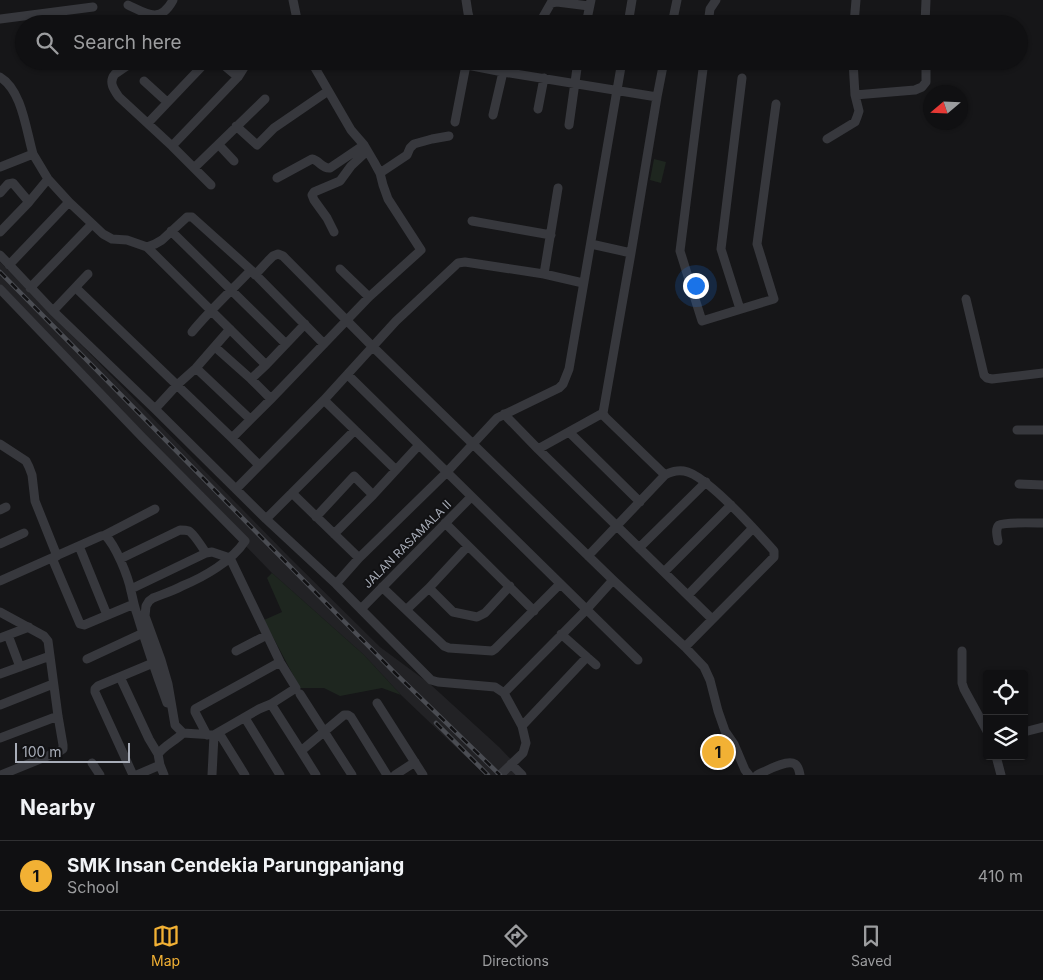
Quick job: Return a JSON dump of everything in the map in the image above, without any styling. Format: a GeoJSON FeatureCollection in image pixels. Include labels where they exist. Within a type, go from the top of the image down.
{"type":"FeatureCollection","features":[{"type":"Feature","properties":{"kind":"street"},"geometry":{"type":"LineString","coordinates":[[158,15],[165,11],[173,0]]}},
{"type":"Feature","properties":{"kind":"street"},"geometry":{"type":"LineString","coordinates":[[292,0],[296,15]]}},
{"type":"Feature","properties":{"kind":"street"},"geometry":{"type":"LineString","coordinates":[[466,0],[469,15]]}},
{"type":"Feature","properties":{"kind":"street"},"geometry":{"type":"LineString","coordinates":[[630,15],[632,0]]}},
{"type":"Feature","properties":{"kind":"street"},"geometry":{"type":"LineString","coordinates":[[674,15],[677,0]]}},
{"type":"Feature","properties":{"kind":"street"},"geometry":{"type":"LineString","coordinates":[[709,15],[710,8],[716,0],[724,0]]}},
{"type":"Feature","properties":{"kind":"street"},"geometry":{"type":"LineString","coordinates":[[855,15],[856,0]]}},
{"type":"Feature","properties":{"kind":"street"},"geometry":{"type":"LineString","coordinates":[[925,15],[926,0]]}},
{"type":"Feature","properties":{"kind":"street"},"geometry":{"type":"LineString","coordinates":[[544,15],[551,3],[590,3]]}},
{"type":"Feature","properties":{"kind":"street"},"geometry":{"type":"LineString","coordinates":[[128,5],[149,15]]}},
{"type":"Feature","properties":{"kind":"street"},"geometry":{"type":"LineString","coordinates":[[31,15],[93,7]]}},
{"type":"Feature","properties":{"kind":"street"},"geometry":{"type":"LineString","coordinates":[[0,19],[15,17]]}},
{"type":"Feature","properties":{"kind":"street"},"geometry":{"type":"LineString","coordinates":[[121,70],[112,77],[114,91],[211,185]]}},
{"type":"Feature","properties":{"kind":"street"},"geometry":{"type":"LineString","coordinates":[[148,122],[198,70]]}},
{"type":"Feature","properties":{"kind":"street"},"geometry":{"type":"LineString","coordinates":[[230,70],[238,77]]}},
{"type":"Feature","properties":{"kind":"street"},"geometry":{"type":"LineString","coordinates":[[172,146],[238,77],[242,70]]}},
{"type":"Feature","properties":{"kind":"street"},"geometry":{"type":"LineString","coordinates":[[232,438],[369,297],[421,250],[388,199],[380,173],[365,148],[351,130],[316,70]]}},
{"type":"Feature","properties":{"kind":"street"},"geometry":{"type":"LineString","coordinates":[[454,122],[465,70]]}},
{"type":"Feature","properties":{"kind":"street"},"geometry":{"type":"LineString","coordinates":[[492,70],[657,97]]}},
{"type":"Feature","properties":{"kind":"street"},"geometry":{"type":"LineString","coordinates":[[569,125],[577,70]]}},
{"type":"Feature","properties":{"kind":"street"},"geometry":{"type":"LineString","coordinates":[[336,584],[359,558],[446,473],[497,418],[553,391],[563,384],[569,369],[620,70]]}},
{"type":"Feature","properties":{"kind":"street"},"geometry":{"type":"LineString","coordinates":[[662,70],[603,413],[604,417],[665,475]]}},
{"type":"Feature","properties":{"kind":"street"},"geometry":{"type":"LineString","coordinates":[[703,70],[680,251],[702,321],[774,299],[757,244],[776,104]]}},
{"type":"Feature","properties":{"kind":"street"},"geometry":{"type":"LineString","coordinates":[[827,139],[854,122],[859,111],[855,95],[854,70]]}},
{"type":"Feature","properties":{"kind":"street"},"geometry":{"type":"LineString","coordinates":[[855,95],[920,89],[926,82],[926,70]]}},
{"type":"Feature","properties":{"kind":"street"},"geometry":{"type":"LineString","coordinates":[[493,116],[503,72]]}},
{"type":"Feature","properties":{"kind":"street"},"geometry":{"type":"LineString","coordinates":[[0,77],[11,86],[19,101],[33,154],[48,178],[70,202],[103,234],[112,239],[127,240],[147,247],[266,365]]}},
{"type":"Feature","properties":{"kind":"street"},"geometry":{"type":"LineString","coordinates":[[538,109],[544,78]]}},
{"type":"Feature","properties":{"kind":"street"},"geometry":{"type":"LineString","coordinates":[[740,309],[722,249],[742,78]]}},
{"type":"Feature","properties":{"kind":"street"},"geometry":{"type":"LineString","coordinates":[[144,81],[167,102]]}},
{"type":"Feature","properties":{"kind":"street"},"geometry":{"type":"LineString","coordinates":[[236,126],[257,145],[274,128],[328,91]]}},
{"type":"Feature","properties":{"kind":"street"},"geometry":{"type":"LineString","coordinates":[[194,168],[219,146],[236,126],[265,99]]}},
{"type":"Feature","properties":{"kind":"street"},"geometry":{"type":"LineString","coordinates":[[380,173],[407,155],[414,144],[449,136]]}},
{"type":"Feature","properties":{"kind":"street"},"geometry":{"type":"LineString","coordinates":[[219,146],[234,161]]}},
{"type":"Feature","properties":{"kind":"street"},"geometry":{"type":"LineString","coordinates":[[277,178],[312,159],[325,168],[330,168],[365,148]]}},
{"type":"Feature","properties":{"kind":"street"},"geometry":{"type":"LineString","coordinates":[[334,232],[312,195],[314,192],[340,181],[365,148]]}},
{"type":"Feature","properties":{"kind":"street"},"geometry":{"type":"LineString","coordinates":[[0,167],[33,154]]}},
{"type":"Feature","properties":{"kind":"street"},"geometry":{"type":"LineString","coordinates":[[0,232],[29,202],[48,178]]}},
{"type":"Feature","properties":{"kind":"street"},"geometry":{"type":"LineString","coordinates":[[0,193],[8,184],[12,184],[29,202]]}},
{"type":"Feature","properties":{"kind":"street"},"geometry":{"type":"LineString","coordinates":[[544,274],[558,188]]}},
{"type":"Feature","properties":{"kind":"street"},"geometry":{"type":"LineString","coordinates":[[9,265],[70,202]]}},
{"type":"Feature","properties":{"kind":"street"},"geometry":{"type":"LineString","coordinates":[[147,247],[158,242],[187,217],[192,217],[253,273],[324,344]]}},
{"type":"Feature","properties":{"kind":"street"},"geometry":{"type":"LineString","coordinates":[[472,221],[551,235]]}},
{"type":"Feature","properties":{"kind":"street"},"geometry":{"type":"LineString","coordinates":[[30,288],[92,224]]}},
{"type":"Feature","properties":{"kind":"street"},"geometry":{"type":"LineString","coordinates":[[171,231],[286,344]]}},
{"type":"Feature","properties":{"kind":"street"},"geometry":{"type":"LineString","coordinates":[[591,244],[631,253]]}},
{"type":"Feature","properties":{"kind":"street"},"geometry":{"type":"LineString","coordinates":[[192,332],[210,310],[231,291],[274,256],[278,254],[283,256],[372,346],[704,667],[708,674],[725,731],[734,744],[745,770],[750,775]]}},
{"type":"Feature","properties":{"kind":"street"},"geometry":{"type":"LineString","coordinates":[[0,256],[30,288],[155,408],[266,519],[336,584],[431,680],[495,687],[504,693],[522,726],[526,743],[516,769],[500,775]]}},
{"type":"Feature","properties":{"kind":"street"},"geometry":{"type":"LineString","coordinates":[[236,489],[348,375],[396,321],[458,263],[465,262],[544,274],[584,283]]}},
{"type":"Feature","properties":{"kind":"street"},"geometry":{"type":"LineString","coordinates":[[340,269],[369,297]]}},
{"type":"Feature","properties":{"kind":"street"},"geometry":{"type":"LineString","coordinates":[[54,311],[88,274]]}},
{"type":"Feature","properties":{"kind":"street"},"geometry":{"type":"LineString","coordinates":[[76,288],[259,465]]}},
{"type":"Feature","properties":{"kind":"street"},"geometry":{"type":"LineString","coordinates":[[0,289],[245,541],[230,558],[183,586],[153,598],[146,606],[145,616],[168,684],[175,725]]}},
{"type":"Feature","properties":{"kind":"street"},"geometry":{"type":"LineString","coordinates":[[966,298],[984,375],[992,380],[1043,373]]}},
{"type":"Feature","properties":{"kind":"street"},"geometry":{"type":"LineString","coordinates":[[251,378],[266,365],[304,324]]}},
{"type":"Feature","properties":{"kind":"street"},"geometry":{"type":"LineString","coordinates":[[155,408],[196,368],[230,329]]}},
{"type":"Feature","properties":{"kind":"street"},"geometry":{"type":"LineString","coordinates":[[215,347],[251,378],[271,400]]}},
{"type":"Feature","properties":{"kind":"street"},"geometry":{"type":"LineString","coordinates":[[196,368],[250,419]]}},
{"type":"Feature","properties":{"kind":"street"},"geometry":{"type":"LineString","coordinates":[[348,375],[638,660]]}},
{"type":"Feature","properties":{"kind":"street"},"geometry":{"type":"LineString","coordinates":[[324,400],[396,470]]}},
{"type":"Feature","properties":{"kind":"street"},"geometry":{"type":"LineString","coordinates":[[538,449],[603,413]]}},
{"type":"Feature","properties":{"kind":"street"},"geometry":{"type":"LineString","coordinates":[[504,414],[712,619]]}},
{"type":"Feature","properties":{"kind":"street"},"geometry":{"type":"LineString","coordinates":[[266,519],[355,430]]}},
{"type":"Feature","properties":{"kind":"street"},"geometry":{"type":"LineString","coordinates":[[1017,430],[1043,430]]}},
{"type":"Feature","properties":{"kind":"street"},"geometry":{"type":"LineString","coordinates":[[569,432],[640,502]]}},
{"type":"Feature","properties":{"kind":"street"},"geometry":{"type":"LineString","coordinates":[[0,444],[26,461],[30,467],[35,501],[80,624],[84,625],[134,604]]}},
{"type":"Feature","properties":{"kind":"street"},"geometry":{"type":"LineString","coordinates":[[334,534],[419,445]]}},
{"type":"Feature","properties":{"kind":"street"},"geometry":{"type":"LineString","coordinates":[[588,556],[669,473],[682,470],[690,472],[706,482],[731,505],[774,551],[774,557],[685,647]]}},
{"type":"Feature","properties":{"kind":"street"},"geometry":{"type":"LineString","coordinates":[[316,517],[354,476],[373,495]]}},
{"type":"Feature","properties":{"kind":"street"},"geometry":{"type":"LineString","coordinates":[[639,548],[706,482]]}},
{"type":"Feature","properties":{"kind":"street"},"geometry":{"type":"LineString","coordinates":[[1019,484],[1043,485]]}},
{"type":"Feature","properties":{"kind":"street"},"geometry":{"type":"LineString","coordinates":[[292,493],[359,558]]}},
{"type":"Feature","properties":{"kind":"street","name":"JALAN RASAMALA II"},"geometry":{"type":"LineString","coordinates":[[361,609],[471,497]]}},
{"type":"Feature","properties":{"kind":"street"},"geometry":{"type":"LineString","coordinates":[[664,572],[731,505]]}},
{"type":"Feature","properties":{"kind":"street"},"geometry":{"type":"LineString","coordinates":[[0,581],[105,534],[154,509]]}},
{"type":"Feature","properties":{"kind":"street"},"geometry":{"type":"LineString","coordinates":[[445,523],[534,611]]}},
{"type":"Feature","properties":{"kind":"street"},"geometry":{"type":"LineString","coordinates":[[998,540],[997,532],[1000,525],[1006,523],[1043,523]]}},
{"type":"Feature","properties":{"kind":"street"},"geometry":{"type":"LineString","coordinates":[[688,595],[754,528]]}},
{"type":"Feature","properties":{"kind":"street"},"geometry":{"type":"LineString","coordinates":[[120,559],[180,530],[190,532],[206,553]]}},
{"type":"Feature","properties":{"kind":"street"},"geometry":{"type":"LineString","coordinates":[[0,544],[24,534]]}},
{"type":"Feature","properties":{"kind":"street"},"geometry":{"type":"LineString","coordinates":[[105,534],[120,559],[175,725],[183,733]]}},
{"type":"Feature","properties":{"kind":"street"},"geometry":{"type":"LineString","coordinates":[[79,546],[107,615]]}},
{"type":"Feature","properties":{"kind":"street"},"geometry":{"type":"LineString","coordinates":[[406,610],[468,546]]}},
{"type":"Feature","properties":{"kind":"street"},"geometry":{"type":"LineString","coordinates":[[131,589],[206,553],[212,552],[230,558],[280,662],[296,688],[271,704],[213,734],[183,733],[164,746],[158,754]]}},
{"type":"Feature","properties":{"kind":"street"},"geometry":{"type":"LineString","coordinates":[[504,693],[613,580]]}},
{"type":"Feature","properties":{"kind":"street"},"geometry":{"type":"LineString","coordinates":[[382,586],[446,648],[492,651],[560,584]]}},
{"type":"Feature","properties":{"kind":"street"},"geometry":{"type":"LineString","coordinates":[[429,588],[454,612],[477,617],[485,613],[510,586]]}},
{"type":"Feature","properties":{"kind":"street"},"geometry":{"type":"LineString","coordinates":[[0,612],[44,636],[48,641],[63,744],[63,749],[60,752],[1,775]]}},
{"type":"Feature","properties":{"kind":"street"},"geometry":{"type":"LineString","coordinates":[[20,667],[4,637],[29,627]]}},
{"type":"Feature","properties":{"kind":"street"},"geometry":{"type":"LineString","coordinates":[[87,658],[143,633]]}},
{"type":"Feature","properties":{"kind":"street"},"geometry":{"type":"LineString","coordinates":[[562,634],[596,665]]}},
{"type":"Feature","properties":{"kind":"street"},"geometry":{"type":"LineString","coordinates":[[236,651],[267,635]]}},
{"type":"Feature","properties":{"kind":"street"},"geometry":{"type":"LineString","coordinates":[[962,651],[962,683],[983,724]]}},
{"type":"Feature","properties":{"kind":"street"},"geometry":{"type":"LineString","coordinates":[[0,674],[50,656]]}},
{"type":"Feature","properties":{"kind":"street"},"geometry":{"type":"LineString","coordinates":[[522,726],[587,657]]}},
{"type":"Feature","properties":{"kind":"street"},"geometry":{"type":"LineString","coordinates":[[245,775],[195,712],[195,709],[280,662]]}},
{"type":"Feature","properties":{"kind":"street"},"geometry":{"type":"LineString","coordinates":[[153,663],[98,686],[95,692],[135,775],[160,765]]}},
{"type":"Feature","properties":{"kind":"street"},"geometry":{"type":"LineString","coordinates":[[120,677],[148,739],[158,754],[164,775]]}},
{"type":"Feature","properties":{"kind":"street"},"geometry":{"type":"LineString","coordinates":[[0,705],[53,684]]}},
{"type":"Feature","properties":{"kind":"street"},"geometry":{"type":"LineString","coordinates":[[300,694],[352,775]]}},
{"type":"Feature","properties":{"kind":"street"},"geometry":{"type":"LineString","coordinates":[[377,703],[422,775]]}},
{"type":"Feature","properties":{"kind":"street"},"geometry":{"type":"LineString","coordinates":[[271,704],[316,775]]}},
{"type":"Feature","properties":{"kind":"street"},"geometry":{"type":"LineString","coordinates":[[301,751],[344,715],[348,715],[387,775]]}},
{"type":"Feature","properties":{"kind":"street"},"geometry":{"type":"LineString","coordinates":[[0,738],[58,716]]}},
{"type":"Feature","properties":{"kind":"street"},"geometry":{"type":"LineString","coordinates":[[245,718],[280,775]]}},
{"type":"Feature","properties":{"kind":"street"},"geometry":{"type":"LineString","coordinates":[[1028,731],[1043,727]]}},
{"type":"Feature","properties":{"kind":"street"},"geometry":{"type":"LineString","coordinates":[[212,775],[213,734]]}},
{"type":"Feature","properties":{"kind":"street"},"geometry":{"type":"LineString","coordinates":[[997,760],[1001,775]]}},
{"type":"Feature","properties":{"kind":"street"},"geometry":{"type":"LineString","coordinates":[[395,775],[415,762]]}},
{"type":"Feature","properties":{"kind":"street"},"geometry":{"type":"LineString","coordinates":[[757,775],[790,762],[798,767],[800,775]]}},
{"type":"Feature","properties":{"kind":"street"},"geometry":{"type":"LineString","coordinates":[[92,763],[100,775]]}},
{"type":"Feature","properties":{"kind":"shaded area"},"geometry":{"type":"Polygon","coordinates":[[[654,159],[666,162],[661,183],[650,180],[654,159]]]}},
{"type":"Feature","properties":{"kind":"shaded area"},"geometry":{"type":"Polygon","coordinates":[[[0,262],[290,558],[380,647],[430,684],[499,747],[526,775],[485,775],[401,695],[364,655],[272,573],[0,294],[0,262]]]}},
{"type":"Feature","properties":{"kind":"shaded area"},"geometry":{"type":"Polygon","coordinates":[[[272,573],[364,655],[401,695],[382,688],[340,696],[324,688],[300,688],[264,620],[282,612],[267,578],[272,573]]]}},
{"type":"Feature","properties":{"kind":"railway"},"geometry":{"type":"LineString","coordinates":[[0,272],[395,673],[500,775]]}},
{"type":"Feature","properties":{"kind":"railway"},"geometry":{"type":"LineString","coordinates":[[436,723],[488,775]]}},
{"type":"Feature","properties":{"kind":"place","name":"SMK Insan Cendekia Parungpanjang"},"geometry":{"type":"Point","coordinates":[718,752]}}]}
